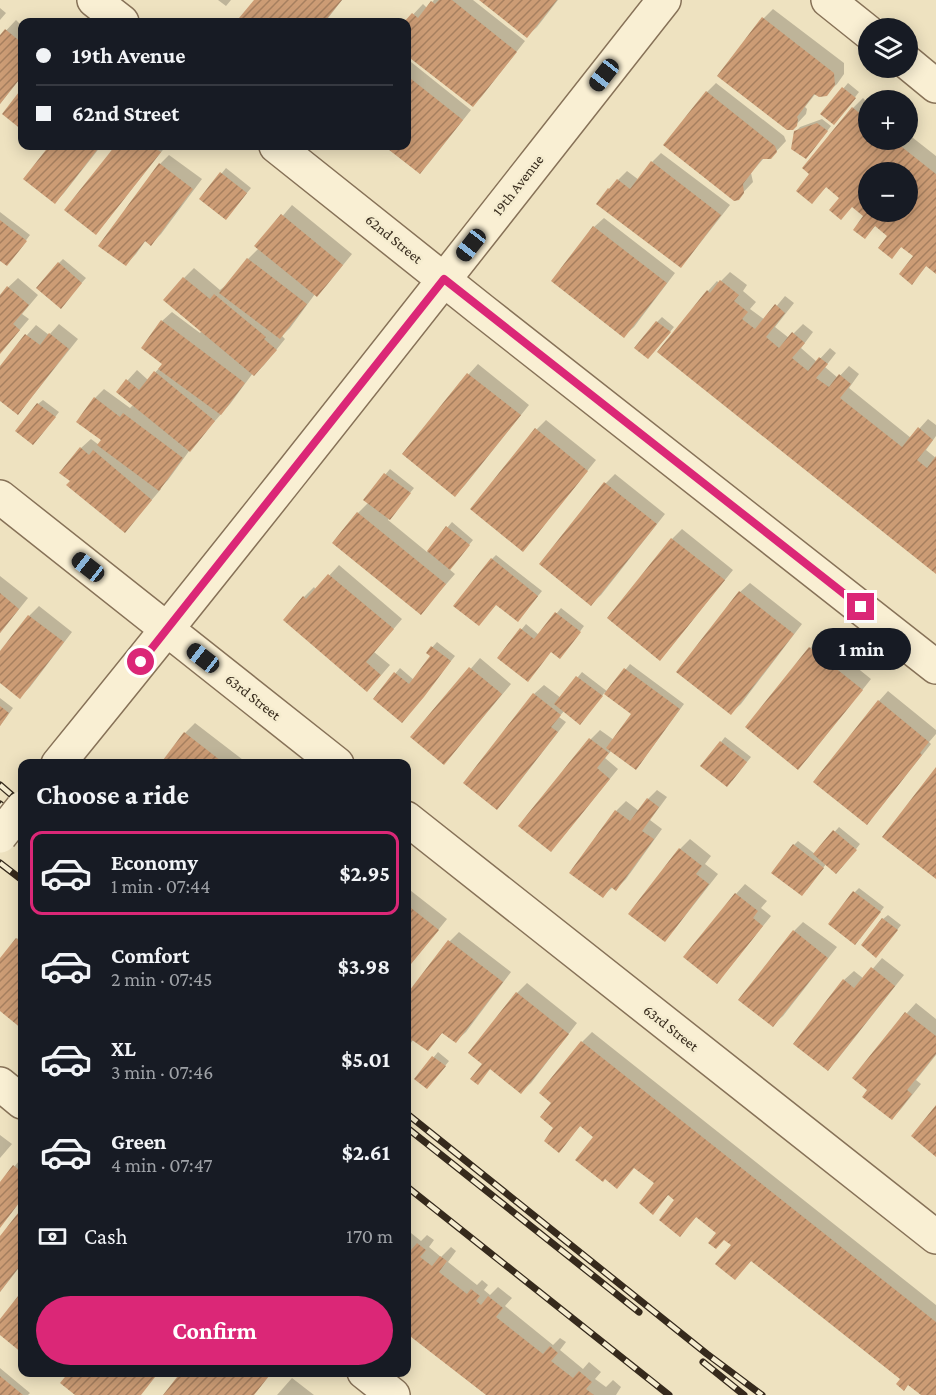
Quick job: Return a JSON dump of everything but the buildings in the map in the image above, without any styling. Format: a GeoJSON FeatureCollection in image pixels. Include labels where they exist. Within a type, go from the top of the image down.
{"type":"FeatureCollection","features":[{"type":"Feature","properties":{"kind":"street"},"geometry":{"type":"LineString","coordinates":[[94,0],[117,18]]}},
{"type":"Feature","properties":{"kind":"street","name":"19th Avenue"},"geometry":{"type":"LineString","coordinates":[[62,759],[663,0]]}},
{"type":"Feature","properties":{"kind":"street"},"geometry":{"type":"LineString","coordinates":[[828,0],[858,24]]}},
{"type":"Feature","properties":{"kind":"street"},"geometry":{"type":"LineString","coordinates":[[918,71],[936,86]]}},
{"type":"Feature","properties":{"kind":"street","name":"62nd Street"},"geometry":{"type":"LineString","coordinates":[[281,150],[936,667]]}},
{"type":"Feature","properties":{"kind":"street","name":"63rd Street"},"geometry":{"type":"LineString","coordinates":[[0,497],[331,759]]}},
{"type":"Feature","properties":{"kind":"street"},"geometry":{"type":"LineString","coordinates":[[0,836],[18,813]]}},
{"type":"Feature","properties":{"kind":"street","name":"63rd Street"},"geometry":{"type":"LineString","coordinates":[[411,822],[936,1237]]}},
{"type":"Feature","properties":{"kind":"street"},"geometry":{"type":"LineString","coordinates":[[0,1084],[18,1099]]}},
{"type":"Feature","properties":{"kind":"street"},"geometry":{"type":"LineString","coordinates":[[370,1377],[393,1395]]}},
{"type":"Feature","properties":{"kind":"railway"},"geometry":{"type":"LineString","coordinates":[[0,785],[18,801]]}},
{"type":"Feature","properties":{"kind":"railway"},"geometry":{"type":"LineString","coordinates":[[0,804],[18,819]]}},
{"type":"Feature","properties":{"kind":"railway"},"geometry":{"type":"LineString","coordinates":[[0,863],[18,877]]}},
{"type":"Feature","properties":{"kind":"railway"},"geometry":{"type":"LineString","coordinates":[[411,1117],[707,1354],[762,1395]]}},
{"type":"Feature","properties":{"kind":"railway"},"geometry":{"type":"LineString","coordinates":[[411,1131],[639,1312]]}},
{"type":"Feature","properties":{"kind":"railway"},"geometry":{"type":"LineString","coordinates":[[411,1190],[669,1395]]}},
{"type":"Feature","properties":{"kind":"railway"},"geometry":{"type":"LineString","coordinates":[[703,1362],[744,1395]]}},
{"type":"Feature","properties":{"kind":"route"},"geometry":{"type":"LineString","coordinates":[[141,662],[444,279],[861,607]]}}]}
